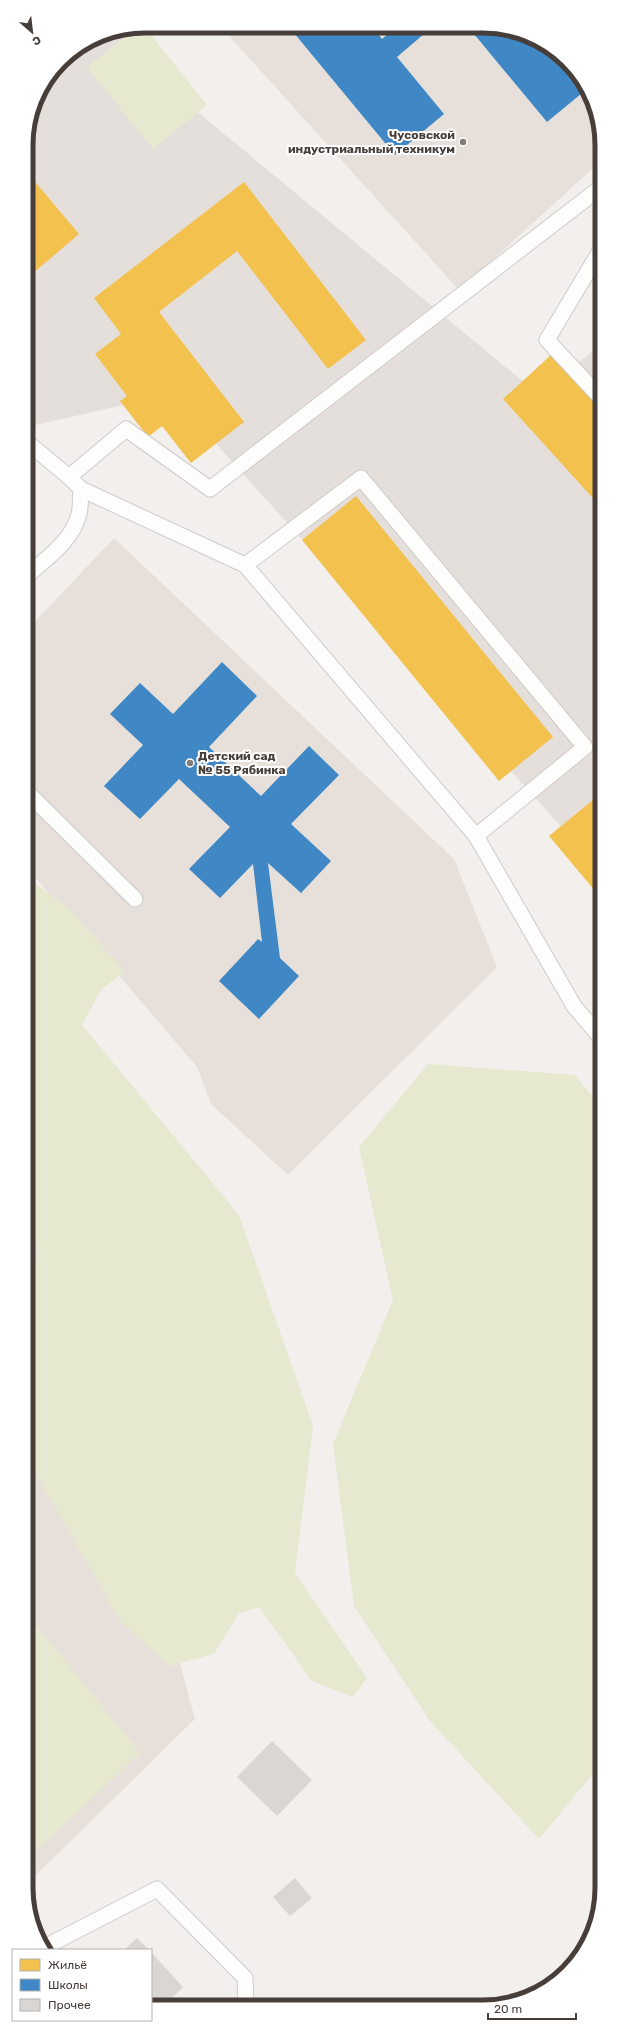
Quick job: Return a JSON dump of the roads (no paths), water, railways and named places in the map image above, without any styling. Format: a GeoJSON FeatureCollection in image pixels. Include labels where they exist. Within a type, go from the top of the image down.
{"type":"FeatureCollection","features":[{"type":"Feature","properties":{"kind":"lane"},"geometry":{"type":"LineString","coordinates":[[69,477],[126,429],[210,489],[595,192]]}},
{"type":"Feature","properties":{"kind":"lane"},"geometry":{"type":"LineString","coordinates":[[595,259],[547,340],[595,392]]}},
{"type":"Feature","properties":{"kind":"lane"},"geometry":{"type":"LineString","coordinates":[[33,447],[81,489],[245,565],[476,836],[574,1006],[595,1031]]}},
{"type":"Feature","properties":{"kind":"lane"},"geometry":{"type":"LineString","coordinates":[[245,565],[361,478],[585,747],[476,836]]}},
{"type":"Feature","properties":{"kind":"lane"},"geometry":{"type":"LineString","coordinates":[[33,571],[60,547],[72,532],[79,514],[81,489]]}},
{"type":"Feature","properties":{"kind":"lane"},"geometry":{"type":"LineString","coordinates":[[33,798],[135,899]]}},
{"type":"Feature","properties":{"kind":"lane"},"geometry":{"type":"LineString","coordinates":[[49,1945],[157,1889],[245,1978],[246,2000]]}},
{"type":"Feature","properties":{"kind":"place","name":"Чусовской индустриальный техникум"},"geometry":{"type":"Point","coordinates":[463,142]}},
{"type":"Feature","properties":{"kind":"place","name":"Детский сад № 55 Рябинка"},"geometry":{"type":"Point","coordinates":[190,763]}}]}
